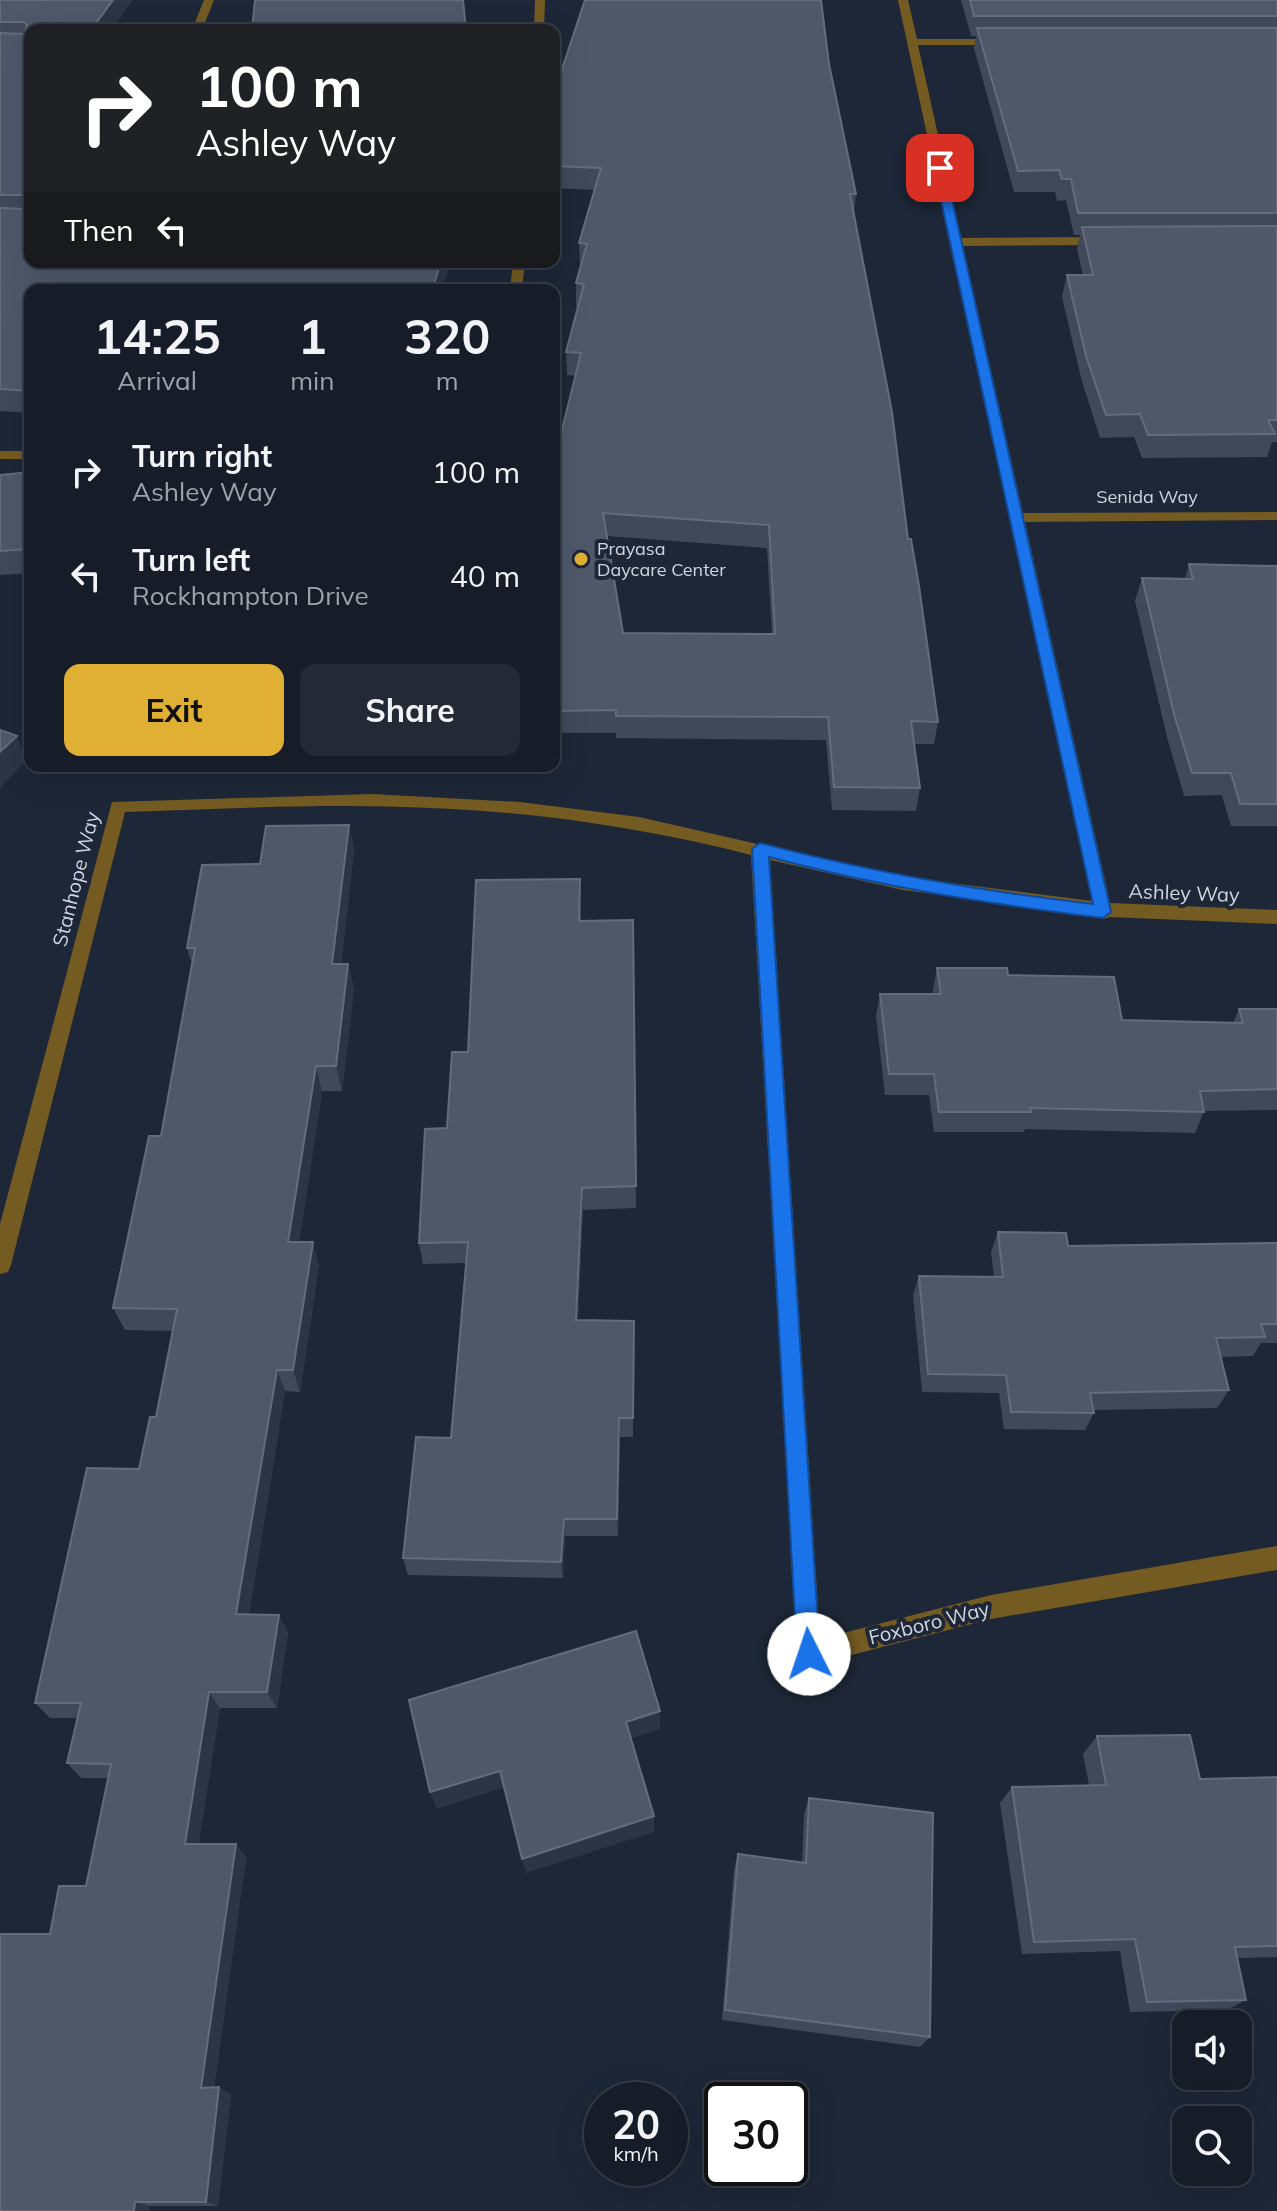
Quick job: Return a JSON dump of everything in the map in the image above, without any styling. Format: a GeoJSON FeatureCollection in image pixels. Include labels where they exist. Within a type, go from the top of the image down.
{"type":"FeatureCollection","features":[{"type":"Feature","properties":{"kind":"street"},"geometry":{"type":"LineString","coordinates":[[199,24],[209,0]]}},
{"type":"Feature","properties":{"kind":"street"},"geometry":{"type":"LineString","coordinates":[[539,24],[540,0]]}},
{"type":"Feature","properties":{"kind":"street"},"geometry":{"type":"LineString","coordinates":[[903,0],[1103,912]]}},
{"type":"Feature","properties":{"kind":"street"},"geometry":{"type":"LineString","coordinates":[[912,42],[1008,42]]}},
{"type":"Feature","properties":{"kind":"street"},"geometry":{"type":"LineString","coordinates":[[956,242],[1124,241]]}},
{"type":"Feature","properties":{"kind":"street"},"geometry":{"type":"LineString","coordinates":[[0,455],[24,455]]}},
{"type":"Feature","properties":{"kind":"street","name":"Senida Way"},"geometry":{"type":"LineString","coordinates":[[1017,518],[1277,516]]}},
{"type":"Feature","properties":{"kind":"street","name":"Stanhope Way"},"geometry":{"type":"LineString","coordinates":[[0,1265],[118,806],[375,800],[493,805],[611,818],[760,849]]}},
{"type":"Feature","properties":{"kind":"street","name":"Ashley Way"},"geometry":{"type":"LineString","coordinates":[[760,849],[847,872],[976,897],[1103,912],[1193,917],[1277,917]]}},
{"type":"Feature","properties":{"kind":"street","name":"Foxboro Way"},"geometry":{"type":"LineString","coordinates":[[760,849],[809,1654],[991,1607],[1277,1558]]}},
{"type":"Feature","properties":{"kind":"building"},"geometry":{"type":"Polygon","coordinates":[[[0,0],[113,0],[95,24],[0,22],[0,0]]]}},
{"type":"Feature","properties":{"kind":"building"},"geometry":{"type":"Polygon","coordinates":[[[255,0],[463,0],[465,24],[253,24],[255,0]]]}},
{"type":"Feature","properties":{"kind":"building"},"geometry":{"type":"Polygon","coordinates":[[[585,0],[821,0],[829,64],[856,194],[850,194],[892,412],[908,539],[911,539],[919,586],[938,722],[911,721],[920,788],[834,787],[828,717],[616,716],[616,710],[560,711],[560,438],[581,353],[566,352],[584,284],[576,283],[587,244],[579,243],[601,168],[560,166],[560,72],[585,0]],[[603,513],[623,633],[775,634],[769,525],[603,513]]]}},
{"type":"Feature","properties":{"kind":"building"},"geometry":{"type":"Polygon","coordinates":[[[970,0],[1277,0],[1277,16],[974,16],[970,0]]]}},
{"type":"Feature","properties":{"kind":"building"},"geometry":{"type":"Polygon","coordinates":[[[977,28],[1277,28],[1277,213],[1078,213],[1071,179],[1062,179],[1059,170],[1018,171],[977,28]]]}},
{"type":"Feature","properties":{"kind":"building"},"geometry":{"type":"Polygon","coordinates":[[[0,33],[24,34],[24,195],[0,195],[0,33]]]}},
{"type":"Feature","properties":{"kind":"building"},"geometry":{"type":"Polygon","coordinates":[[[0,208],[24,209],[24,268],[439,268],[434,284],[24,284],[24,391],[0,389],[0,208]]]}},
{"type":"Feature","properties":{"kind":"building"},"geometry":{"type":"Polygon","coordinates":[[[1277,226],[1277,420],[1268,420],[1275,434],[1148,435],[1140,414],[1106,415],[1086,356],[1067,275],[1093,275],[1082,227],[1277,226]]]}},
{"type":"Feature","properties":{"kind":"building"},"geometry":{"type":"Polygon","coordinates":[[[24,473],[24,549],[0,551],[0,475],[24,473]]]}},
{"type":"Feature","properties":{"kind":"building"},"geometry":{"type":"Polygon","coordinates":[[[1189,564],[1277,566],[1277,804],[1240,804],[1231,773],[1192,773],[1174,714],[1142,578],[1193,579],[1189,564]]]}},
{"type":"Feature","properties":{"kind":"building"},"geometry":{"type":"Polygon","coordinates":[[[0,730],[17,736],[0,752],[0,730]]]}},
{"type":"Feature","properties":{"kind":"building"},"geometry":{"type":"Polygon","coordinates":[[[349,825],[332,964],[348,964],[336,1066],[316,1066],[288,1242],[313,1242],[293,1370],[277,1370],[236,1614],[279,1615],[267,1692],[209,1692],[185,1844],[236,1844],[201,2088],[219,2087],[206,2202],[135,2202],[134,2211],[0,2211],[0,1934],[50,1934],[59,1886],[86,1886],[111,1764],[67,1763],[81,1703],[35,1703],[87,1468],[139,1469],[150,1417],[156,1417],[177,1309],[113,1308],[149,1136],[161,1136],[195,948],[187,948],[202,865],[260,864],[266,826],[349,825]]]}},
{"type":"Feature","properties":{"kind":"building"},"geometry":{"type":"Polygon","coordinates":[[[580,879],[579,921],[633,920],[636,1186],[582,1188],[576,1320],[634,1321],[633,1418],[619,1418],[617,1519],[564,1519],[561,1562],[403,1558],[416,1437],[451,1438],[468,1242],[419,1243],[425,1129],[447,1128],[452,1052],[468,1052],[476,880],[580,879]]]}},
{"type":"Feature","properties":{"kind":"building"},"geometry":{"type":"Polygon","coordinates":[[[937,968],[1007,968],[1008,975],[1114,977],[1122,1020],[1243,1023],[1239,1009],[1277,1009],[1277,1089],[1200,1091],[1204,1112],[1030,1108],[1031,1112],[939,1112],[934,1074],[889,1074],[880,994],[941,994],[937,968]]]}},
{"type":"Feature","properties":{"kind":"building"},"geometry":{"type":"Polygon","coordinates":[[[998,1232],[1066,1233],[1068,1246],[1277,1243],[1277,1324],[1261,1324],[1265,1337],[1216,1338],[1229,1390],[1090,1393],[1094,1413],[1011,1412],[1006,1375],[928,1374],[919,1276],[1003,1277],[998,1232]]]}},
{"type":"Feature","properties":{"kind":"building"},"geometry":{"type":"Polygon","coordinates":[[[636,1631],[660,1711],[626,1722],[654,1816],[522,1859],[500,1771],[430,1792],[409,1700],[636,1631]]]}},
{"type":"Feature","properties":{"kind":"building"},"geometry":{"type":"Polygon","coordinates":[[[1190,1735],[1200,1779],[1277,1777],[1277,1946],[1235,1947],[1246,2000],[1147,2002],[1135,1939],[1034,1942],[1012,1787],[1106,1785],[1097,1736],[1190,1735]]]}},
{"type":"Feature","properties":{"kind":"building"},"geometry":{"type":"Polygon","coordinates":[[[809,1798],[933,1813],[930,2037],[725,2010],[738,1854],[806,1863],[809,1798]]]}},
{"type":"Feature","properties":{"kind":"place","name":"Prayasa Daycare Center"},"geometry":{"type":"Point","coordinates":[581,559]}},
{"type":"Feature","properties":{"kind":"route"},"geometry":{"type":"LineString","coordinates":[[809,1654],[760,849],[847,872],[976,897],[1103,912],[940,168]]}}]}
